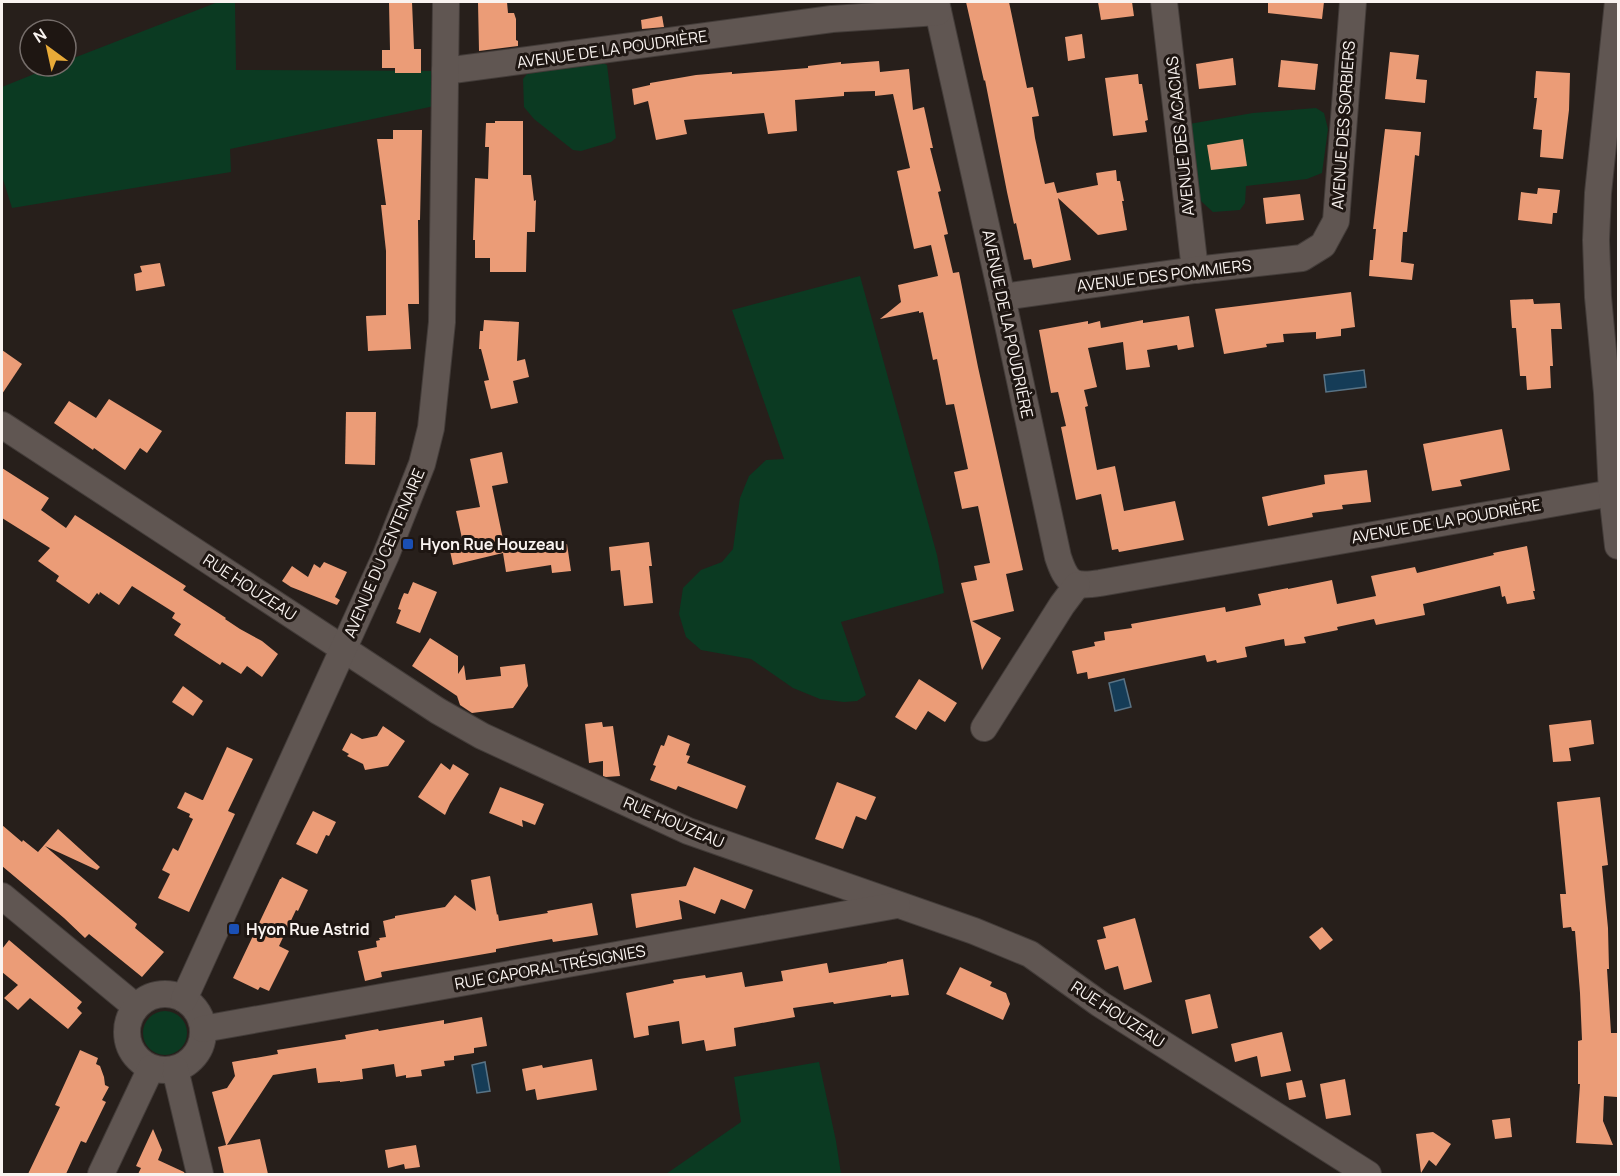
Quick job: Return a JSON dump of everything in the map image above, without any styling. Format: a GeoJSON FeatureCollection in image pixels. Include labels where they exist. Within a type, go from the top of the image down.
{"type":"FeatureCollection","features":[{"type":"Feature","properties":{"kind":"street","name":"AVENUE DU CENTENAIRE"},"geometry":{"type":"LineString","coordinates":[[184,999],[386,555],[422,464],[431,428],[442,322],[446,2]]}},
{"type":"Feature","properties":{"kind":"street","name":"AVENUE DES ACACIAS"},"geometry":{"type":"LineString","coordinates":[[1164,2],[1195,270]]}},
{"type":"Feature","properties":{"kind":"street","name":"AVENUE DES SORBIERS"},"geometry":{"type":"LineString","coordinates":[[1323,245],[1336,221],[1353,2]]}},
{"type":"Feature","properties":{"kind":"street"},"geometry":{"type":"LineString","coordinates":[[1618,2],[1598,193],[1596,240],[1608,297],[1608,429],[1618,546]]}},
{"type":"Feature","properties":{"kind":"street","name":"AVENUE DE LA POUDRIÈRE"},"geometry":{"type":"LineString","coordinates":[[445,71],[831,10],[937,7],[1058,557],[1062,571],[1069,580],[1077,585],[1100,584],[1612,493]]}},
{"type":"Feature","properties":{"kind":"street","name":"AVENUE DES POMMIERS"},"geometry":{"type":"LineString","coordinates":[[1002,297],[1195,270],[1302,258],[1323,245]]}},
{"type":"Feature","properties":{"kind":"street","name":"RUE HOUZEAU"},"geometry":{"type":"LineString","coordinates":[[2,425],[438,711],[501,745],[688,831],[974,931],[1030,954],[1100,1004],[1368,1174]]}},
{"type":"Feature","properties":{"kind":"street"},"geometry":{"type":"LineString","coordinates":[[984,728],[1077,585]]}},
{"type":"Feature","properties":{"kind":"street"},"geometry":{"type":"LineString","coordinates":[[2,896],[136,1007]]}},
{"type":"Feature","properties":{"kind":"street","name":"RUE CAPORAL TRÉSIGNIES"},"geometry":{"type":"LineString","coordinates":[[203,1029],[898,905]]}},
{"type":"Feature","properties":{"kind":"street"},"geometry":{"type":"LineString","coordinates":[[159,995],[184,999],[198,1013],[203,1029],[202,1042],[195,1056],[188,1062],[163,1068],[138,1059],[128,1039],[128,1028],[136,1007],[147,999],[159,995]]}},
{"type":"Feature","properties":{"kind":"street"},"geometry":{"type":"LineString","coordinates":[[101,1174],[163,1068]]}},
{"type":"Feature","properties":{"kind":"street"},"geometry":{"type":"LineString","coordinates":[[163,1068],[200,1174]]}},
{"type":"Feature","properties":{"kind":"green space"},"geometry":{"type":"Polygon","coordinates":[[[218,2],[235,2],[236,70],[445,71],[444,104],[230,149],[231,172],[12,208],[2,176],[2,87],[24,78],[78,78],[78,56],[218,2]]]}},
{"type":"Feature","properties":{"kind":"green space"},"geometry":{"type":"Polygon","coordinates":[[[601,62],[607,65],[616,138],[611,142],[581,151],[573,150],[534,119],[524,107],[523,79],[527,74],[601,62]]]}},
{"type":"Feature","properties":{"kind":"green space"},"geometry":{"type":"Polygon","coordinates":[[[1316,108],[1324,113],[1328,129],[1322,173],[1307,179],[1246,186],[1245,203],[1240,210],[1213,212],[1195,193],[1189,124],[1253,113],[1316,108]]]}},
{"type":"Feature","properties":{"kind":"green space"},"geometry":{"type":"Polygon","coordinates":[[[860,276],[937,555],[944,593],[841,622],[866,695],[857,701],[844,702],[820,699],[793,688],[751,659],[701,650],[686,637],[679,614],[683,588],[701,570],[722,562],[733,549],[740,498],[749,476],[766,460],[784,459],[732,310],[860,276]]]}},
{"type":"Feature","properties":{"kind":"green space"},"geometry":{"type":"Polygon","coordinates":[[[165,1011],[174,1012],[181,1017],[186,1024],[186,1042],[181,1049],[174,1054],[165,1055],[156,1054],[149,1049],[144,1042],[143,1033],[144,1024],[149,1017],[156,1012],[165,1011]]]}},
{"type":"Feature","properties":{"kind":"green space"},"geometry":{"type":"Polygon","coordinates":[[[819,1062],[841,1174],[666,1174],[741,1122],[734,1077],[819,1062]]]}},
{"type":"Feature","properties":{"kind":"water"},"geometry":{"type":"Polygon","coordinates":[[[1364,370],[1366,387],[1326,392],[1324,375],[1364,370]]]}},
{"type":"Feature","properties":{"kind":"water"},"geometry":{"type":"Polygon","coordinates":[[[1124,679],[1131,707],[1115,711],[1109,683],[1124,679]]]}},
{"type":"Feature","properties":{"kind":"water"},"geometry":{"type":"Polygon","coordinates":[[[485,1062],[490,1091],[477,1093],[472,1065],[485,1062]]]}},
{"type":"Feature","properties":{"kind":"building"},"geometry":{"type":"Polygon","coordinates":[[[389,2],[412,2],[414,49],[421,49],[421,73],[395,73],[395,68],[382,68],[382,50],[390,50],[389,2]]]}},
{"type":"Feature","properties":{"kind":"building"},"geometry":{"type":"Polygon","coordinates":[[[478,2],[507,2],[508,13],[514,13],[516,19],[518,46],[479,51],[478,2]]]}},
{"type":"Feature","properties":{"kind":"building"},"geometry":{"type":"Polygon","coordinates":[[[966,2],[1009,2],[1027,88],[1033,87],[1039,116],[1032,117],[1045,184],[1054,182],[1057,193],[1098,185],[1096,173],[1116,170],[1124,201],[1122,201],[1127,230],[1098,235],[1058,198],[1071,260],[1033,268],[1031,259],[1024,260],[1016,223],[1014,224],[985,80],[966,2]]]}},
{"type":"Feature","properties":{"kind":"building"},"geometry":{"type":"Polygon","coordinates":[[[1098,2],[1132,2],[1134,16],[1101,20],[1098,2]]]}},
{"type":"Feature","properties":{"kind":"building"},"geometry":{"type":"Polygon","coordinates":[[[1268,2],[1324,2],[1322,19],[1268,13],[1268,2]]]}},
{"type":"Feature","properties":{"kind":"building"},"geometry":{"type":"Polygon","coordinates":[[[662,16],[664,27],[642,29],[641,20],[662,16]]]}},
{"type":"Feature","properties":{"kind":"building"},"geometry":{"type":"Polygon","coordinates":[[[1082,34],[1085,58],[1068,61],[1065,37],[1082,34]]]}},
{"type":"Feature","properties":{"kind":"building"},"geometry":{"type":"Polygon","coordinates":[[[1390,52],[1419,55],[1416,79],[1427,80],[1425,103],[1385,99],[1390,52]]]}},
{"type":"Feature","properties":{"kind":"building"},"geometry":{"type":"Polygon","coordinates":[[[1233,58],[1236,85],[1199,89],[1196,64],[1233,58]]]}},
{"type":"Feature","properties":{"kind":"building"},"geometry":{"type":"Polygon","coordinates":[[[1281,60],[1318,64],[1315,90],[1278,87],[1281,60]]]}},
{"type":"Feature","properties":{"kind":"building"},"geometry":{"type":"Polygon","coordinates":[[[879,61],[880,72],[909,69],[913,110],[924,107],[933,148],[930,148],[941,191],[938,192],[948,234],[944,235],[953,273],[959,272],[1023,570],[1006,574],[1014,611],[972,621],[1001,638],[982,670],[961,583],[977,580],[974,566],[990,563],[978,506],[962,509],[954,472],[968,469],[954,404],[946,405],[937,359],[933,360],[923,312],[880,319],[901,302],[898,285],[938,276],[931,245],[914,249],[897,171],[910,168],[893,94],[875,96],[875,91],[844,92],[844,96],[795,100],[797,131],[768,134],[764,113],[684,120],[687,134],[656,140],[648,101],[634,105],[632,89],[650,85],[650,83],[696,75],[808,68],[808,66],[841,62],[841,64],[879,61]]]}},
{"type":"Feature","properties":{"kind":"building"},"geometry":{"type":"Polygon","coordinates":[[[1536,71],[1570,73],[1569,110],[1563,159],[1540,157],[1542,130],[1533,129],[1537,98],[1534,98],[1536,71]]]}},
{"type":"Feature","properties":{"kind":"building"},"geometry":{"type":"Polygon","coordinates":[[[1138,74],[1148,120],[1145,121],[1147,132],[1113,136],[1105,78],[1138,74]]]}},
{"type":"Feature","properties":{"kind":"building"},"geometry":{"type":"Polygon","coordinates":[[[495,121],[523,121],[523,175],[531,175],[534,201],[536,200],[535,232],[527,232],[526,272],[490,272],[490,258],[475,258],[475,240],[473,240],[475,178],[488,179],[489,147],[485,147],[486,123],[495,123],[495,121]]]}},
{"type":"Feature","properties":{"kind":"building"},"geometry":{"type":"Polygon","coordinates":[[[1385,129],[1421,132],[1419,156],[1415,155],[1407,232],[1403,232],[1401,262],[1414,264],[1412,280],[1369,276],[1370,260],[1373,260],[1376,229],[1373,229],[1385,129]]]}},
{"type":"Feature","properties":{"kind":"building"},"geometry":{"type":"Polygon","coordinates":[[[393,130],[422,130],[420,220],[418,220],[419,304],[408,304],[411,349],[368,351],[366,316],[386,315],[386,251],[381,205],[386,205],[377,139],[393,139],[393,130]]]}},
{"type":"Feature","properties":{"kind":"building"},"geometry":{"type":"Polygon","coordinates":[[[1243,139],[1247,166],[1211,170],[1207,145],[1243,139]]]}},
{"type":"Feature","properties":{"kind":"building"},"geometry":{"type":"Polygon","coordinates":[[[1538,188],[1560,190],[1557,213],[1553,213],[1552,224],[1518,220],[1521,192],[1537,194],[1538,188]]]}},
{"type":"Feature","properties":{"kind":"building"},"geometry":{"type":"Polygon","coordinates":[[[1300,194],[1304,220],[1266,224],[1263,198],[1300,194]]]}},
{"type":"Feature","properties":{"kind":"building"},"geometry":{"type":"Polygon","coordinates":[[[160,263],[165,286],[136,291],[134,274],[142,272],[140,266],[160,263]]]}},
{"type":"Feature","properties":{"kind":"building"},"geometry":{"type":"Polygon","coordinates":[[[1351,292],[1355,327],[1341,329],[1341,336],[1316,339],[1316,332],[1283,334],[1284,342],[1224,354],[1215,309],[1351,292]]]}},
{"type":"Feature","properties":{"kind":"building"},"geometry":{"type":"Polygon","coordinates":[[[1533,299],[1534,304],[1560,303],[1562,329],[1551,329],[1553,366],[1550,366],[1551,388],[1527,390],[1526,376],[1520,376],[1516,328],[1512,328],[1510,300],[1533,299]]]}},
{"type":"Feature","properties":{"kind":"building"},"geometry":{"type":"Polygon","coordinates":[[[1189,316],[1194,347],[1178,350],[1177,345],[1147,350],[1150,367],[1126,370],[1123,342],[1088,348],[1097,387],[1084,390],[1088,406],[1085,407],[1097,470],[1115,466],[1124,511],[1175,501],[1184,540],[1119,552],[1118,549],[1112,550],[1101,494],[1076,500],[1061,427],[1066,426],[1058,392],[1051,393],[1039,330],[1088,321],[1088,324],[1100,321],[1101,328],[1143,320],[1143,323],[1189,316]]]}},
{"type":"Feature","properties":{"kind":"building"},"geometry":{"type":"Polygon","coordinates":[[[484,320],[519,322],[517,361],[525,359],[529,377],[513,381],[518,403],[491,409],[484,381],[489,380],[481,349],[479,349],[480,331],[483,331],[484,320]]]}},
{"type":"Feature","properties":{"kind":"building"},"geometry":{"type":"Polygon","coordinates":[[[2,350],[22,364],[2,394],[2,350]]]}},
{"type":"Feature","properties":{"kind":"building"},"geometry":{"type":"Polygon","coordinates":[[[109,399],[162,431],[147,453],[140,448],[125,470],[54,423],[69,401],[96,418],[109,399]]]}},
{"type":"Feature","properties":{"kind":"building"},"geometry":{"type":"Polygon","coordinates":[[[346,412],[376,412],[375,465],[345,464],[346,412]]]}},
{"type":"Feature","properties":{"kind":"building"},"geometry":{"type":"Polygon","coordinates":[[[1502,429],[1510,470],[1460,480],[1462,486],[1432,491],[1423,444],[1502,429]]]}},
{"type":"Feature","properties":{"kind":"building"},"geometry":{"type":"Polygon","coordinates":[[[502,452],[508,483],[492,486],[504,544],[541,539],[542,547],[567,544],[571,571],[552,573],[551,565],[506,572],[503,553],[453,565],[449,546],[463,543],[456,511],[480,507],[470,459],[502,452]]]}},
{"type":"Feature","properties":{"kind":"building"},"geometry":{"type":"Polygon","coordinates":[[[2,468],[49,498],[41,510],[66,528],[75,515],[186,586],[183,590],[240,629],[262,641],[278,654],[262,677],[247,666],[241,674],[222,662],[220,665],[174,635],[181,624],[172,618],[175,613],[132,586],[119,605],[100,592],[89,604],[56,581],[59,576],[38,561],[50,548],[2,518],[2,468]]]}},
{"type":"Feature","properties":{"kind":"building"},"geometry":{"type":"Polygon","coordinates":[[[1367,470],[1371,502],[1342,505],[1343,509],[1312,513],[1313,517],[1268,526],[1262,497],[1325,484],[1324,475],[1367,470]]]}},
{"type":"Feature","properties":{"kind":"building"},"geometry":{"type":"Polygon","coordinates":[[[649,542],[653,603],[624,606],[620,570],[611,571],[609,547],[649,542]]]}},
{"type":"Feature","properties":{"kind":"building"},"geometry":{"type":"Polygon","coordinates":[[[1527,546],[1535,599],[1507,604],[1505,596],[1502,597],[1500,586],[1423,604],[1425,615],[1376,625],[1374,619],[1337,627],[1338,630],[1304,637],[1306,643],[1285,646],[1284,639],[1245,647],[1247,657],[1217,663],[1216,660],[1207,662],[1205,655],[1088,679],[1087,672],[1077,674],[1072,651],[1095,646],[1094,642],[1105,640],[1104,632],[1132,628],[1131,624],[1225,607],[1226,612],[1261,605],[1258,594],[1332,580],[1337,604],[1376,596],[1371,576],[1415,567],[1417,573],[1527,546]]]}},
{"type":"Feature","properties":{"kind":"building"},"geometry":{"type":"Polygon","coordinates":[[[324,562],[347,572],[335,597],[340,600],[337,605],[291,587],[282,581],[292,566],[308,577],[314,564],[320,568],[324,562]]]}},
{"type":"Feature","properties":{"kind":"building"},"geometry":{"type":"Polygon","coordinates":[[[413,582],[437,592],[420,633],[396,623],[401,610],[398,609],[401,600],[404,593],[408,594],[413,582]]]}},
{"type":"Feature","properties":{"kind":"building"},"geometry":{"type":"Polygon","coordinates":[[[430,638],[458,656],[458,674],[464,665],[466,680],[501,676],[500,667],[525,664],[528,686],[513,708],[472,713],[460,705],[457,696],[412,666],[430,638]]]}},
{"type":"Feature","properties":{"kind":"building"},"geometry":{"type":"Polygon","coordinates":[[[919,679],[957,703],[945,722],[928,711],[916,730],[895,717],[919,679]]]}},
{"type":"Feature","properties":{"kind":"building"},"geometry":{"type":"Polygon","coordinates":[[[183,686],[203,701],[193,716],[172,702],[183,686]]]}},
{"type":"Feature","properties":{"kind":"building"},"geometry":{"type":"Polygon","coordinates":[[[1591,720],[1594,744],[1569,748],[1571,761],[1553,762],[1549,725],[1591,720]]]}},
{"type":"Feature","properties":{"kind":"building"},"geometry":{"type":"Polygon","coordinates":[[[602,722],[603,727],[613,726],[620,776],[603,776],[603,761],[589,763],[585,724],[602,722]]]}},
{"type":"Feature","properties":{"kind":"building"},"geometry":{"type":"Polygon","coordinates":[[[383,726],[405,741],[388,766],[365,770],[363,764],[347,756],[349,754],[342,750],[351,733],[362,739],[377,736],[383,726]]]}},
{"type":"Feature","properties":{"kind":"building"},"geometry":{"type":"Polygon","coordinates":[[[668,735],[690,744],[686,755],[690,756],[687,763],[746,786],[737,809],[678,786],[676,790],[650,780],[661,745],[664,746],[668,735]]]}},
{"type":"Feature","properties":{"kind":"building"},"geometry":{"type":"Polygon","coordinates":[[[227,747],[253,759],[228,811],[235,814],[189,912],[158,898],[170,874],[162,870],[173,848],[178,851],[193,819],[189,817],[190,814],[177,808],[185,792],[203,800],[227,747]]]}},
{"type":"Feature","properties":{"kind":"building"},"geometry":{"type":"Polygon","coordinates":[[[441,763],[450,770],[453,764],[469,774],[445,815],[418,797],[441,763]]]}},
{"type":"Feature","properties":{"kind":"building"},"geometry":{"type":"Polygon","coordinates":[[[837,782],[876,797],[866,820],[856,816],[843,849],[815,839],[837,782]]]}},
{"type":"Feature","properties":{"kind":"building"},"geometry":{"type":"Polygon","coordinates":[[[500,787],[544,804],[535,825],[522,820],[523,827],[489,813],[500,787]]]}},
{"type":"Feature","properties":{"kind":"building"},"geometry":{"type":"Polygon","coordinates":[[[1600,797],[1608,865],[1602,866],[1608,928],[1609,969],[1607,969],[1611,1033],[1618,1033],[1617,1097],[1604,1096],[1603,1121],[1613,1145],[1576,1143],[1580,1084],[1578,1084],[1578,1041],[1582,1040],[1580,993],[1575,931],[1572,931],[1571,927],[1563,928],[1560,894],[1566,894],[1557,802],[1600,797]]]}},
{"type":"Feature","properties":{"kind":"building"},"geometry":{"type":"Polygon","coordinates":[[[313,811],[336,822],[329,836],[326,835],[317,854],[296,844],[313,811]]]}},
{"type":"Feature","properties":{"kind":"building"},"geometry":{"type":"Polygon","coordinates":[[[2,825],[38,852],[58,829],[100,867],[97,870],[45,846],[137,924],[135,928],[164,952],[142,977],[89,934],[85,938],[2,866],[2,825]]]}},
{"type":"Feature","properties":{"kind":"building"},"geometry":{"type":"Polygon","coordinates":[[[694,867],[753,890],[745,909],[721,899],[715,914],[679,900],[682,919],[636,928],[631,894],[686,886],[694,867]]]}},
{"type":"Feature","properties":{"kind":"building"},"geometry":{"type":"Polygon","coordinates":[[[490,876],[499,921],[592,903],[598,935],[553,942],[552,939],[496,949],[496,952],[381,972],[382,977],[365,981],[358,951],[377,947],[376,941],[386,937],[383,921],[395,918],[395,916],[445,907],[455,895],[476,911],[471,880],[490,876]]]}},
{"type":"Feature","properties":{"kind":"building"},"geometry":{"type":"Polygon","coordinates":[[[282,877],[308,890],[279,946],[289,951],[269,991],[260,987],[258,990],[233,978],[282,877]]]}},
{"type":"Feature","properties":{"kind":"building"},"geometry":{"type":"Polygon","coordinates":[[[1135,918],[1152,982],[1124,990],[1118,966],[1105,970],[1097,940],[1106,938],[1103,927],[1135,918]]]}},
{"type":"Feature","properties":{"kind":"building"},"geometry":{"type":"Polygon","coordinates":[[[1322,927],[1333,940],[1320,950],[1309,937],[1322,927]]]}},
{"type":"Feature","properties":{"kind":"building"},"geometry":{"type":"Polygon","coordinates":[[[9,940],[82,1002],[77,1008],[82,1013],[68,1029],[30,998],[18,1010],[4,998],[18,985],[2,972],[2,949],[9,940]]]}},
{"type":"Feature","properties":{"kind":"building"},"geometry":{"type":"Polygon","coordinates":[[[903,959],[909,995],[891,997],[891,995],[793,1008],[795,1017],[734,1028],[736,1046],[706,1051],[704,1040],[682,1044],[679,1021],[648,1026],[649,1035],[634,1038],[626,993],[674,983],[673,980],[705,975],[706,978],[742,972],[745,987],[783,981],[781,971],[827,963],[829,973],[903,959]]]}},
{"type":"Feature","properties":{"kind":"building"},"geometry":{"type":"Polygon","coordinates":[[[960,967],[992,982],[990,986],[1006,993],[1010,1004],[1003,1020],[946,994],[960,967]]]}},
{"type":"Feature","properties":{"kind":"building"},"geometry":{"type":"Polygon","coordinates":[[[1210,994],[1218,1028],[1192,1034],[1185,1000],[1210,994]]]}},
{"type":"Feature","properties":{"kind":"building"},"geometry":{"type":"Polygon","coordinates":[[[482,1017],[487,1046],[474,1048],[474,1053],[454,1056],[454,1060],[444,1061],[445,1066],[421,1070],[422,1076],[396,1077],[394,1064],[362,1069],[363,1079],[340,1082],[318,1083],[316,1068],[273,1075],[227,1145],[260,1139],[268,1174],[224,1174],[218,1147],[226,1145],[212,1092],[227,1088],[235,1076],[232,1062],[278,1054],[277,1050],[346,1039],[345,1035],[378,1029],[379,1031],[444,1020],[444,1024],[482,1017]]]}},
{"type":"Feature","properties":{"kind":"building"},"geometry":{"type":"Polygon","coordinates":[[[1282,1032],[1291,1071],[1261,1077],[1257,1056],[1235,1062],[1231,1044],[1282,1032]]]}},
{"type":"Feature","properties":{"kind":"building"},"geometry":{"type":"Polygon","coordinates":[[[80,1050],[98,1058],[96,1064],[100,1066],[105,1085],[109,1087],[102,1100],[106,1102],[86,1143],[81,1141],[66,1174],[28,1174],[60,1107],[55,1105],[80,1050]]]}},
{"type":"Feature","properties":{"kind":"building"},"geometry":{"type":"Polygon","coordinates":[[[592,1059],[597,1090],[537,1100],[535,1089],[526,1091],[522,1069],[542,1065],[543,1068],[592,1059]]]}},
{"type":"Feature","properties":{"kind":"building"},"geometry":{"type":"Polygon","coordinates":[[[1345,1079],[1351,1115],[1326,1119],[1320,1084],[1345,1079]]]}},
{"type":"Feature","properties":{"kind":"building"},"geometry":{"type":"Polygon","coordinates":[[[1302,1080],[1306,1097],[1289,1100],[1286,1083],[1302,1080]]]}},
{"type":"Feature","properties":{"kind":"building"},"geometry":{"type":"Polygon","coordinates":[[[1510,1118],[1512,1137],[1495,1139],[1492,1120],[1510,1118]]]}},
{"type":"Feature","properties":{"kind":"building"},"geometry":{"type":"Polygon","coordinates":[[[153,1129],[162,1150],[158,1160],[185,1174],[138,1174],[141,1168],[136,1166],[153,1129]]]}},
{"type":"Feature","properties":{"kind":"building"},"geometry":{"type":"Polygon","coordinates":[[[1433,1132],[1451,1144],[1436,1166],[1429,1160],[1421,1173],[1416,1134],[1433,1132]]]}},
{"type":"Feature","properties":{"kind":"building"},"geometry":{"type":"Polygon","coordinates":[[[416,1145],[420,1167],[405,1169],[404,1164],[388,1168],[385,1150],[416,1145]]]}},
{"type":"Feature","properties":{"kind":"place","name":"Hyon Rue Houzeau"},"geometry":{"type":"Point","coordinates":[408,544]}},
{"type":"Feature","properties":{"kind":"place","name":"Hyon Rue Astrid"},"geometry":{"type":"Point","coordinates":[234,929]}}]}
